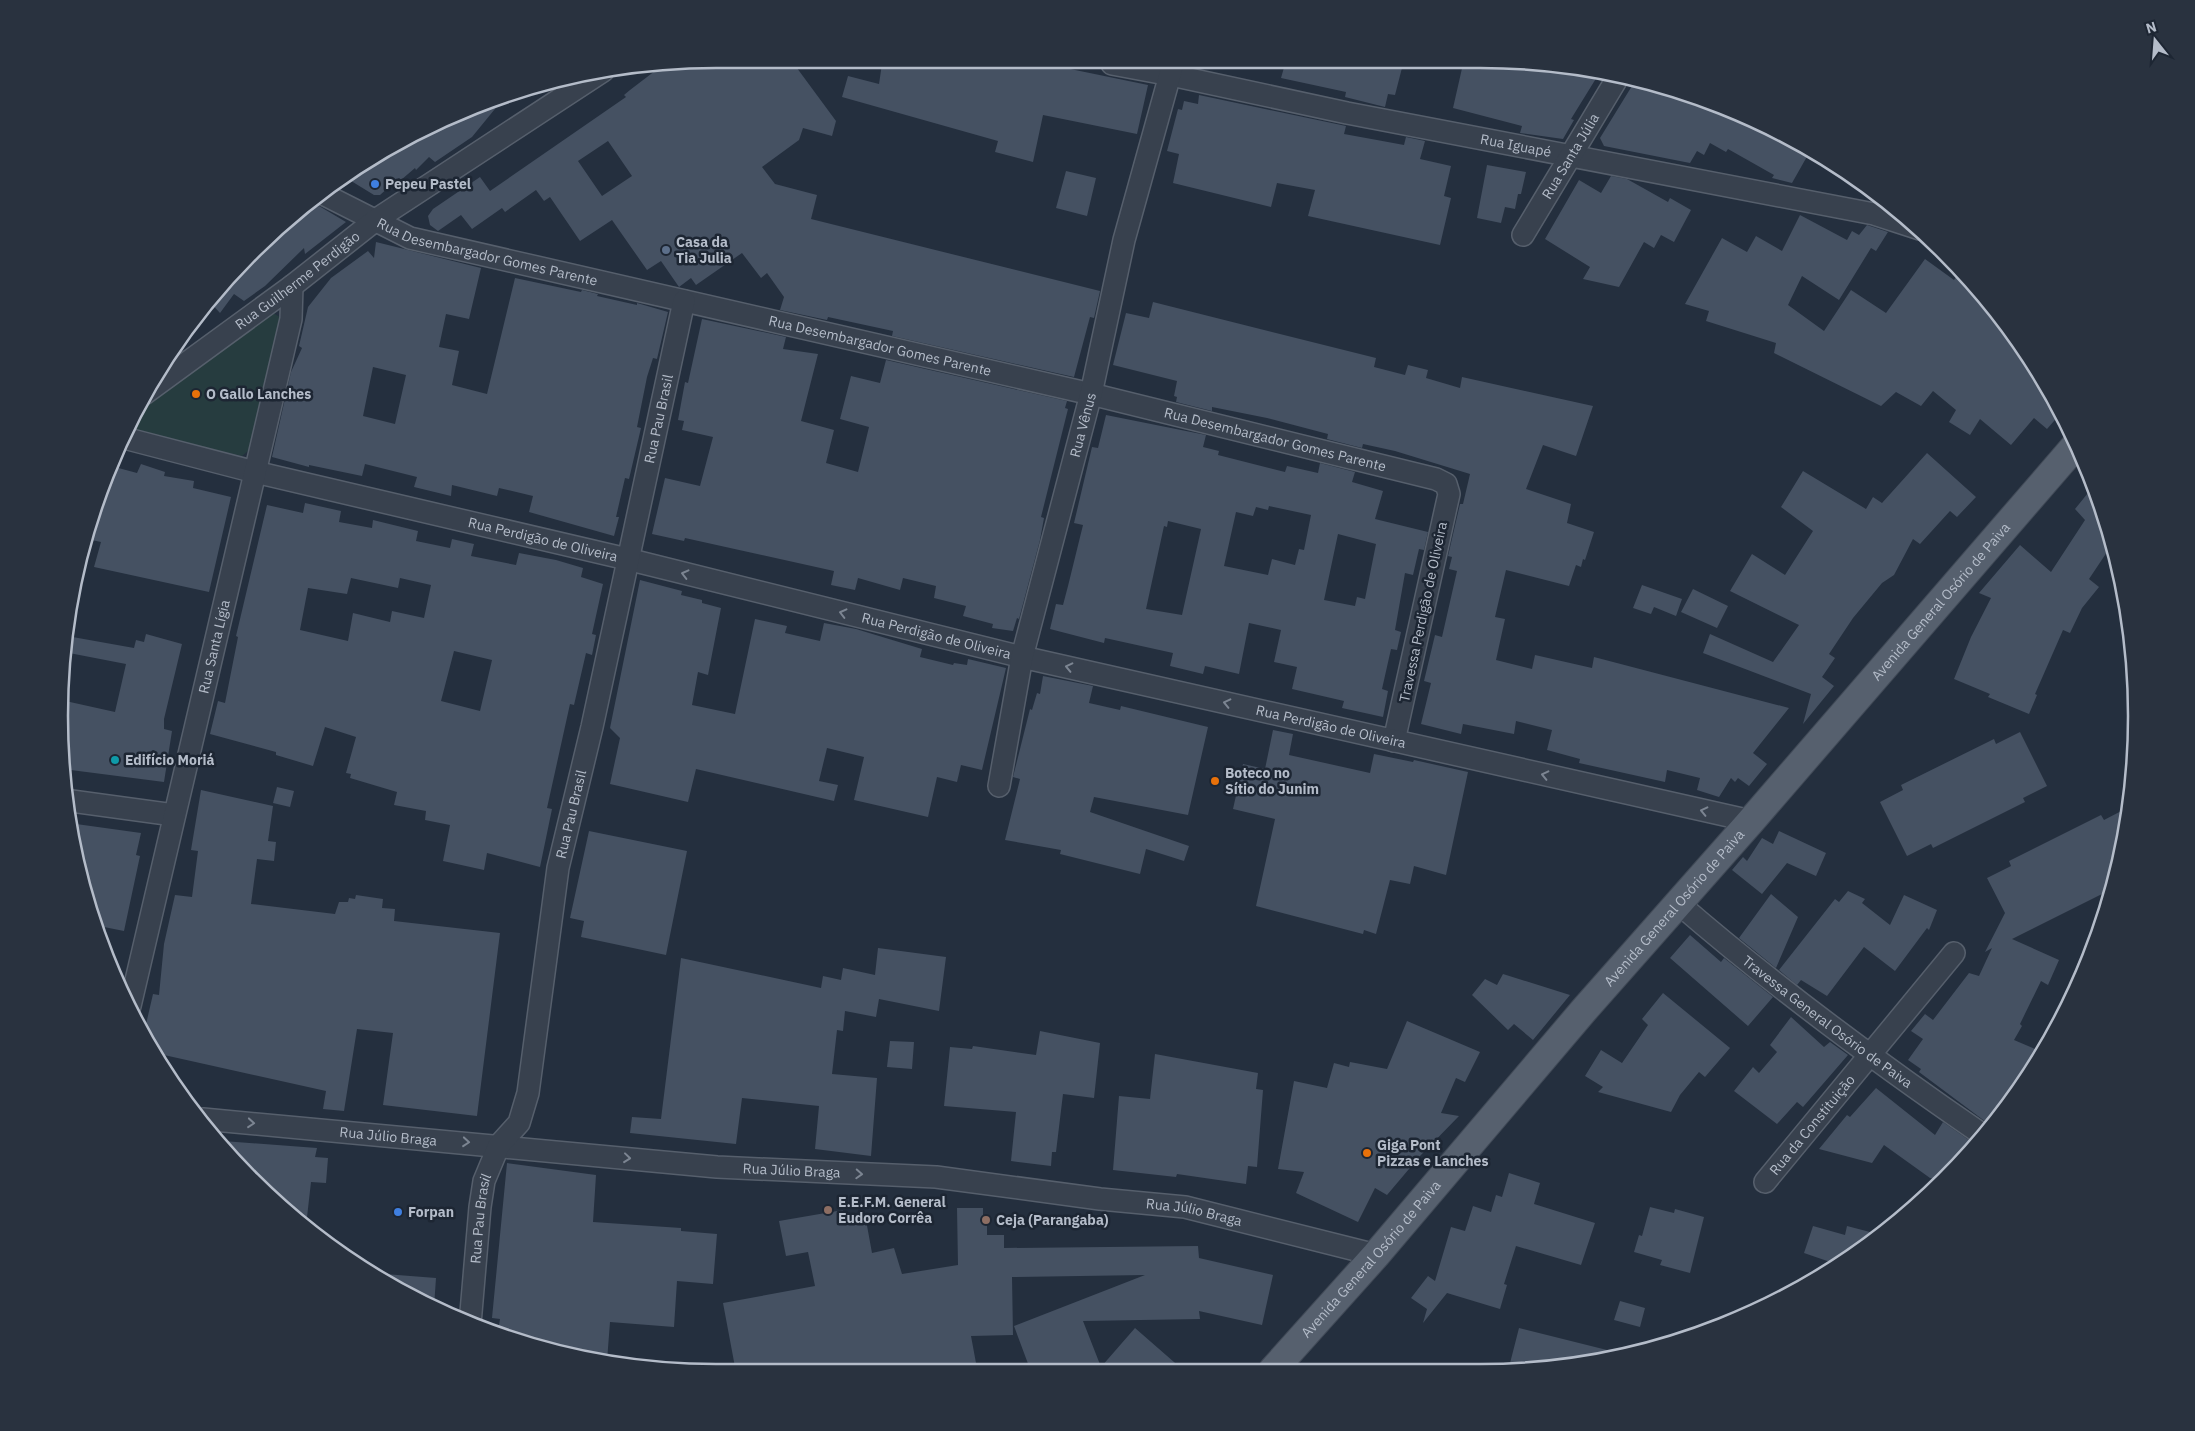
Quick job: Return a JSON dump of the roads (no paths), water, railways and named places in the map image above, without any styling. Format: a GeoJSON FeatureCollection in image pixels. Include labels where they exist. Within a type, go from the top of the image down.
{"type":"FeatureCollection","features":[{"type":"Feature","properties":{"kind":"main road","name":"Avenida General Osório de Paiva"},"geometry":{"type":"LineString","coordinates":[[1278,1364],[1376,1255],[1584,1010],[1751,821],[2071,451]]}},
{"type":"Feature","properties":{"kind":"street","name":"Rua Iguapé"},"geometry":{"type":"LineString","coordinates":[[1172,69],[1348,114],[1874,214],[1900,223]]}},
{"type":"Feature","properties":{"kind":"street","name":"Rua Vênus"},"geometry":{"type":"LineString","coordinates":[[999,786],[1022,657],[1091,394],[1124,240],[1172,69]]}},
{"type":"Feature","properties":{"kind":"street","name":"Rua Santa Júlia"},"geometry":{"type":"LineString","coordinates":[[1523,235],[1615,82]]}},
{"type":"Feature","properties":{"kind":"street","name":"Rua Guilherme Perdigão"},"geometry":{"type":"LineString","coordinates":[[159,383],[292,286],[377,220],[561,88]]}},
{"type":"Feature","properties":{"kind":"street","name":"Rua Desembargador Gomes Parente"},"geometry":{"type":"LineString","coordinates":[[327,197],[410,238],[1091,394],[1436,479],[1446,484]]}},
{"type":"Feature","properties":{"kind":"street","name":"Rua Santa Lígia"},"geometry":{"type":"LineString","coordinates":[[132,997],[291,319],[292,286]]}},
{"type":"Feature","properties":{"kind":"street","name":"Rua Pau Brasil"},"geometry":{"type":"LineString","coordinates":[[471,1315],[484,1180],[499,1145],[519,1123],[528,1093],[558,868],[592,727],[684,301]]}},
{"type":"Feature","properties":{"kind":"street","name":"Rua Perdigão de Oliveira"},"geometry":{"type":"LineString","coordinates":[[129,439],[255,472],[627,559],[1022,657],[1751,821]]}},
{"type":"Feature","properties":{"kind":"street","name":"Travessa Perdigão de Oliveira"},"geometry":{"type":"LineString","coordinates":[[1394,741],[1448,494],[1446,484]]}},
{"type":"Feature","properties":{"kind":"street"},"geometry":{"type":"LineString","coordinates":[[73,801],[174,814]]}},
{"type":"Feature","properties":{"kind":"street","name":"Travessa General Osório de Paiva"},"geometry":{"type":"LineString","coordinates":[[1678,904],[1746,962],[1869,1056],[1977,1131]]}},
{"type":"Feature","properties":{"kind":"street","name":"Rua da Constituição"},"geometry":{"type":"LineString","coordinates":[[1765,1182],[1954,952]]}},
{"type":"Feature","properties":{"kind":"street","name":"Rua Júlio Braga"},"geometry":{"type":"LineString","coordinates":[[208,1118],[716,1167],[936,1177],[1100,1200],[1185,1207],[1376,1255]]}},
{"type":"Feature","properties":{"kind":"place","name":"Pepeu Pastel"},"geometry":{"type":"Point","coordinates":[375,184]}},
{"type":"Feature","properties":{"kind":"place","name":"Casa da Tia Julia"},"geometry":{"type":"Point","coordinates":[666,250]}},
{"type":"Feature","properties":{"kind":"place","name":"O Gallo Lanches"},"geometry":{"type":"Point","coordinates":[196,394]}},
{"type":"Feature","properties":{"kind":"place","name":"Edifício Moriá"},"geometry":{"type":"Point","coordinates":[115,760]}},
{"type":"Feature","properties":{"kind":"place","name":"Boteco no Sítio do Junim"},"geometry":{"type":"Point","coordinates":[1215,781]}},
{"type":"Feature","properties":{"kind":"place","name":"Giga Pont Pizzas e Lanches"},"geometry":{"type":"Point","coordinates":[1367,1153]}},
{"type":"Feature","properties":{"kind":"place","name":"E.E.F.M. General Eudoro Corrêa"},"geometry":{"type":"Point","coordinates":[828,1210]}},
{"type":"Feature","properties":{"kind":"place","name":"Forpan"},"geometry":{"type":"Point","coordinates":[398,1212]}},
{"type":"Feature","properties":{"kind":"place","name":"Ceja (Parangaba)"},"geometry":{"type":"Point","coordinates":[986,1220]}}]}
